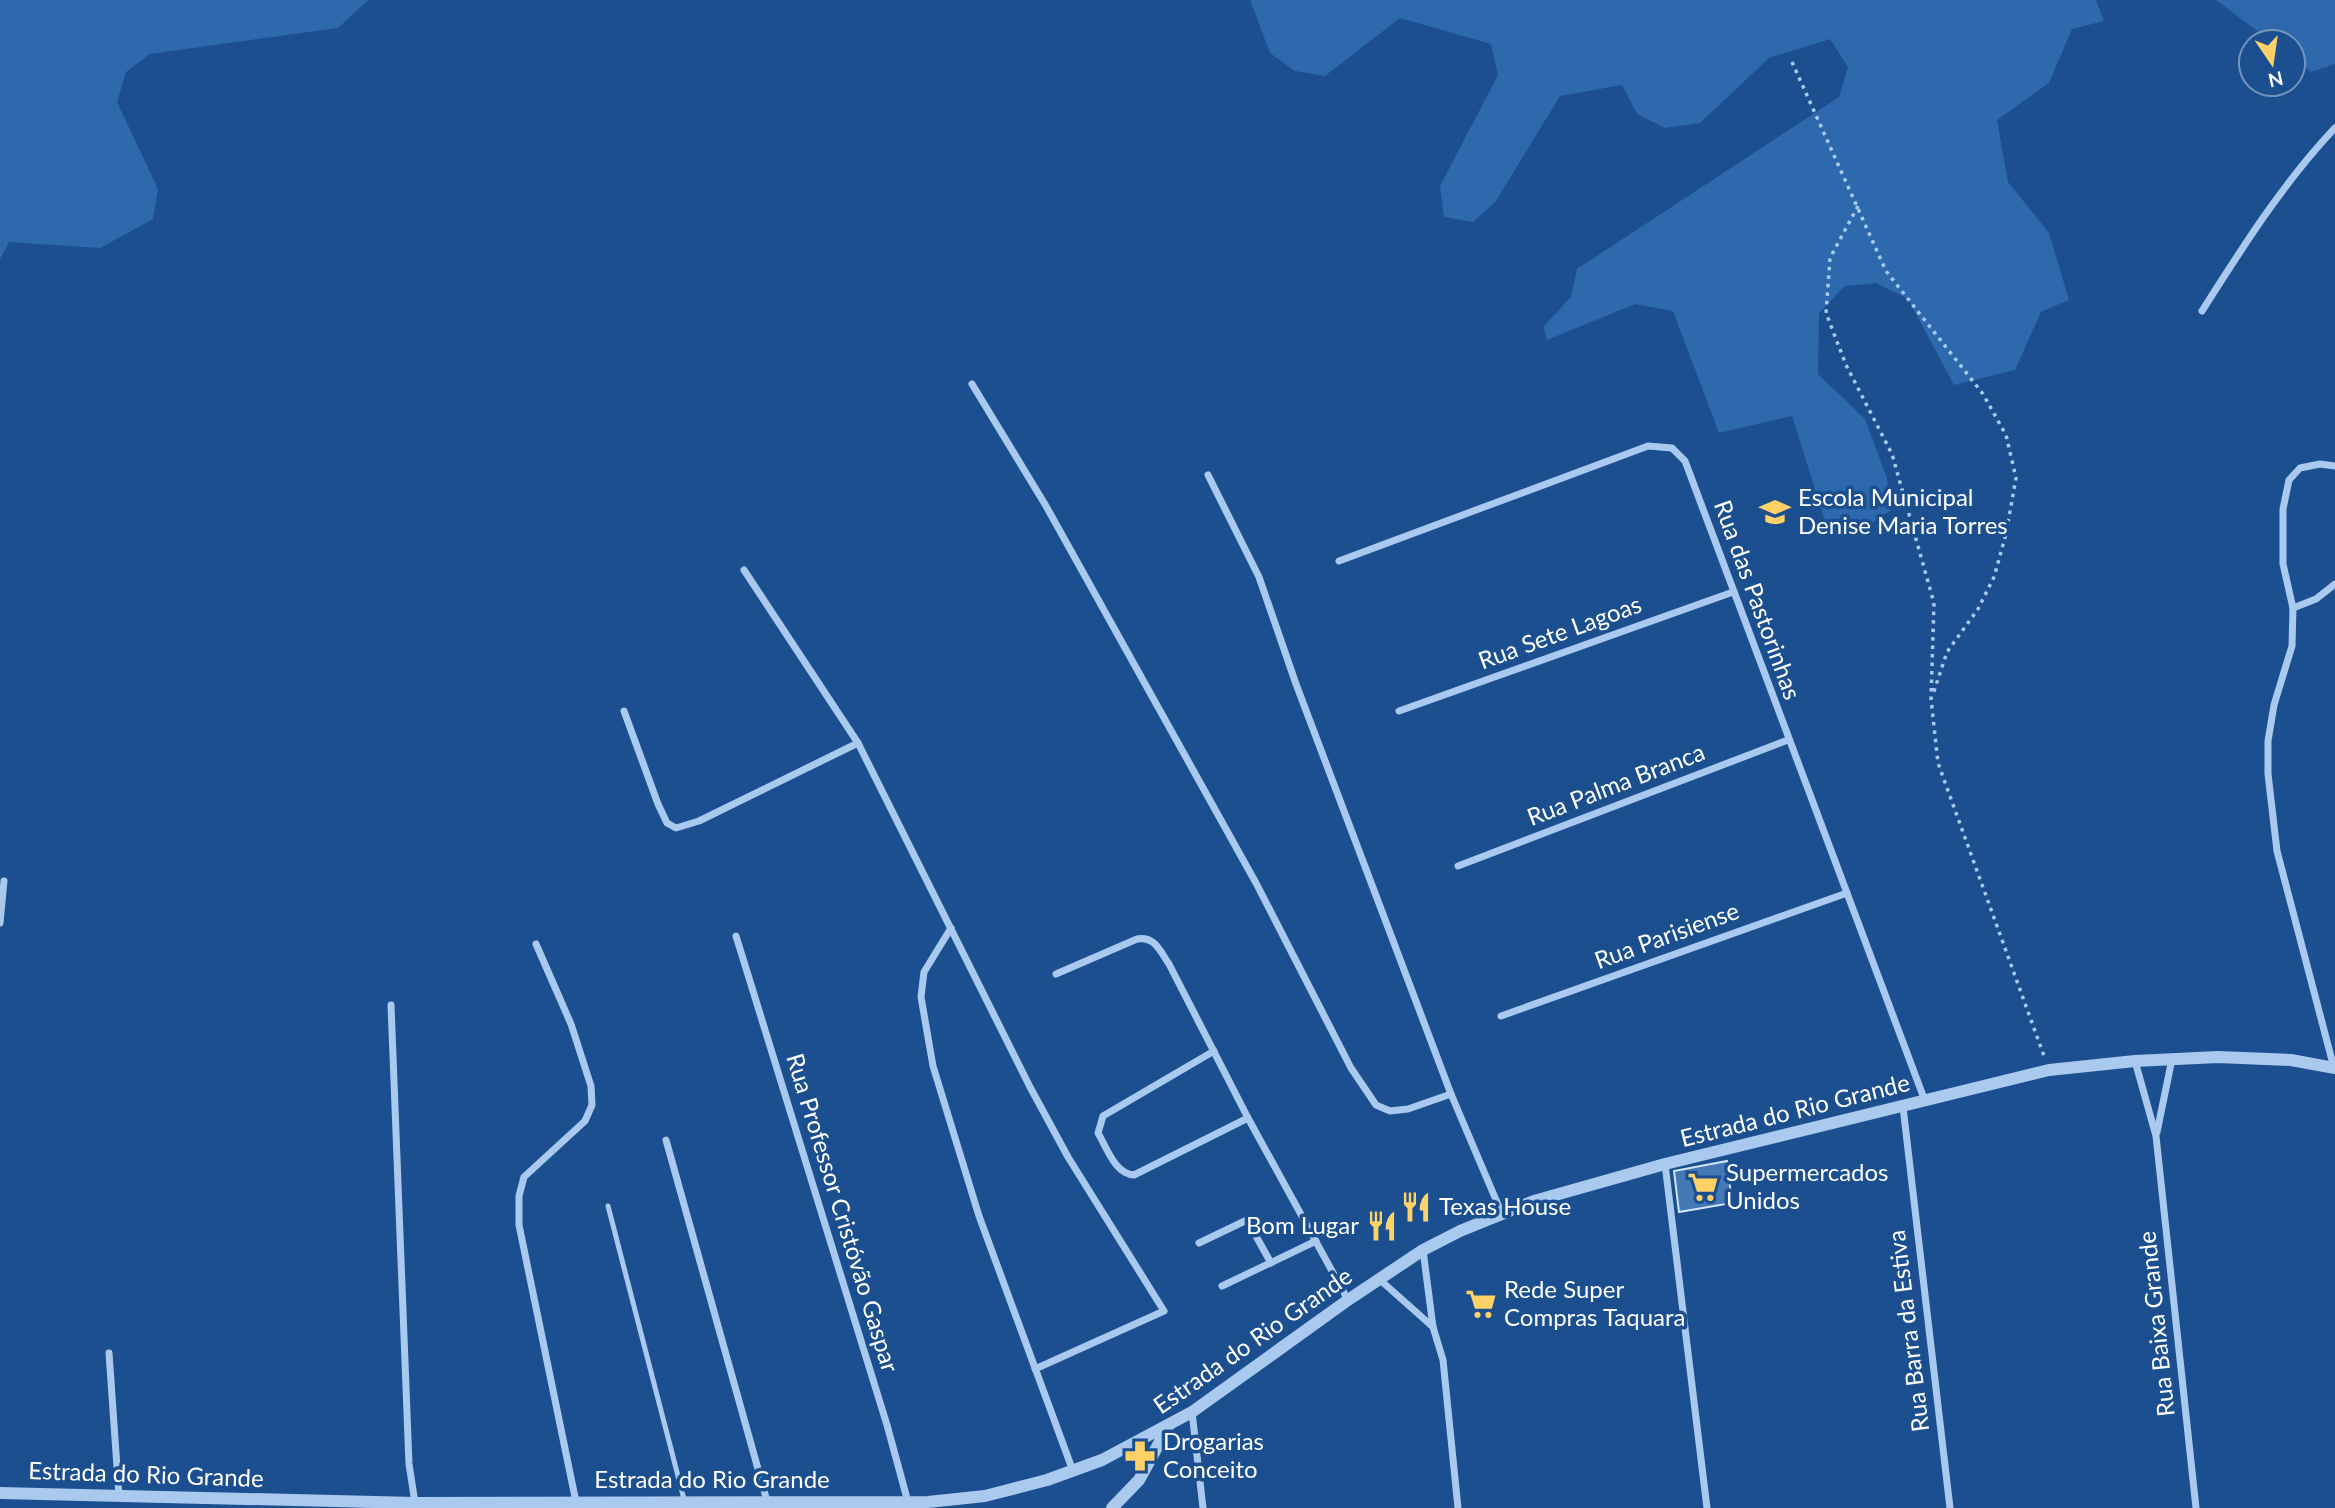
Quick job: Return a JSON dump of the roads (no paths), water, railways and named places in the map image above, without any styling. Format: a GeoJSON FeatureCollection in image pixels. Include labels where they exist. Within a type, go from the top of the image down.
{"type":"FeatureCollection","features":[{"type":"Feature","properties":{"kind":"street"},"geometry":{"type":"LineString","coordinates":[[2202,311],[2303,161],[2335,128]]}},
{"type":"Feature","properties":{"kind":"street"},"geometry":{"type":"LineString","coordinates":[[972,384],[1046,506],[1243,859],[1351,1069],[1376,1105],[1390,1111],[1408,1110],[1451,1094]]}},
{"type":"Feature","properties":{"kind":"street","name":"Rua das Pastorinhas"},"geometry":{"type":"LineString","coordinates":[[1339,561],[1648,446],[1672,447],[1685,461],[1925,1102]]}},
{"type":"Feature","properties":{"kind":"street"},"geometry":{"type":"LineString","coordinates":[[2335,466],[2320,464],[2300,468],[2289,480],[2283,509],[2283,564],[2293,608],[2292,646],[2274,705],[2268,741],[2268,775],[2277,851],[2335,1068]]}},
{"type":"Feature","properties":{"kind":"street"},"geometry":{"type":"LineString","coordinates":[[1208,475],[1259,577],[1301,697],[1451,1094],[1502,1214]]}},
{"type":"Feature","properties":{"kind":"street"},"geometry":{"type":"LineString","coordinates":[[744,570],[858,743],[1030,1087],[1122,1247],[1164,1311],[1035,1369]]}},
{"type":"Feature","properties":{"kind":"street"},"geometry":{"type":"LineString","coordinates":[[2293,608],[2316,599],[2335,584]]}},
{"type":"Feature","properties":{"kind":"street","name":"Rua Sete Lagoas"},"geometry":{"type":"LineString","coordinates":[[1399,711],[1733,592]]}},
{"type":"Feature","properties":{"kind":"street"},"geometry":{"type":"LineString","coordinates":[[624,711],[658,804],[667,823],[676,828],[699,821],[858,743]]}},
{"type":"Feature","properties":{"kind":"street","name":"Rua Palma Branca"},"geometry":{"type":"LineString","coordinates":[[1458,866],[1788,740]]}},
{"type":"Feature","properties":{"kind":"street"},"geometry":{"type":"LineString","coordinates":[[0,923],[4,881]]}},
{"type":"Feature","properties":{"kind":"street","name":"Rua Parisiense"},"geometry":{"type":"LineString","coordinates":[[1501,1016],[1847,893]]}},
{"type":"Feature","properties":{"kind":"street"},"geometry":{"type":"LineString","coordinates":[[951,928],[924,972],[920,997],[933,1066],[979,1216],[1073,1471]]}},
{"type":"Feature","properties":{"kind":"street","name":"Rua Professor Cristóvão Gaspar"},"geometry":{"type":"LineString","coordinates":[[736,936],[887,1425],[908,1502]]}},
{"type":"Feature","properties":{"kind":"street"},"geometry":{"type":"LineString","coordinates":[[1055,974],[1137,939],[1154,941],[1169,964],[1248,1118],[1348,1300]]}},
{"type":"Feature","properties":{"kind":"street"},"geometry":{"type":"LineString","coordinates":[[536,944],[571,1024],[590,1086],[592,1105],[585,1121],[524,1177],[519,1196],[519,1225],[576,1502]]}},
{"type":"Feature","properties":{"kind":"street"},"geometry":{"type":"LineString","coordinates":[[391,1005],[409,1450],[415,1503]]}},
{"type":"Feature","properties":{"kind":"street"},"geometry":{"type":"LineString","coordinates":[[1214,1051],[1102,1116],[1098,1133],[1120,1171],[1135,1175],[1248,1118]]}},
{"type":"Feature","properties":{"kind":"street","name":"Estrada do Rio Grande"},"geometry":{"type":"LineString","coordinates":[[0,1493],[415,1503],[960,1503],[1073,1471],[1102,1460],[1168,1427],[1423,1250],[1534,1201],[1665,1164],[2049,1070],[2135,1061],[2218,1057],[2291,1060],[2335,1068]]}},
{"type":"Feature","properties":{"kind":"street","name":"Rua Baixa Grande"},"geometry":{"type":"LineString","coordinates":[[2156,1136],[2172,1059]]}},
{"type":"Feature","properties":{"kind":"street","name":"Rua Baixa Grande"},"geometry":{"type":"LineString","coordinates":[[2135,1061],[2156,1136],[2196,1508]]}},
{"type":"Feature","properties":{"kind":"street","name":"Rua Barra da Estiva"},"geometry":{"type":"LineString","coordinates":[[1903,1107],[1950,1508]]}},
{"type":"Feature","properties":{"kind":"street"},"geometry":{"type":"LineString","coordinates":[[666,1140],[767,1501]]}},
{"type":"Feature","properties":{"kind":"street"},"geometry":{"type":"LineString","coordinates":[[1665,1164],[1707,1508]]}},
{"type":"Feature","properties":{"kind":"street"},"geometry":{"type":"LineString","coordinates":[[1199,1243],[1247,1220],[1271,1263]]}},
{"type":"Feature","properties":{"kind":"street"},"geometry":{"type":"LineString","coordinates":[[1222,1286],[1317,1241]]}},
{"type":"Feature","properties":{"kind":"street"},"geometry":{"type":"LineString","coordinates":[[1423,1250],[1433,1327],[1443,1360],[1458,1508]]}},
{"type":"Feature","properties":{"kind":"street"},"geometry":{"type":"LineString","coordinates":[[1379,1279],[1433,1327]]}},
{"type":"Feature","properties":{"kind":"street"},"geometry":{"type":"LineString","coordinates":[[109,1353],[119,1496]]}},
{"type":"Feature","properties":{"kind":"street"},"geometry":{"type":"LineString","coordinates":[[1192,1412],[1203,1508]]}},
{"type":"Feature","properties":{"kind":"street"},"geometry":{"type":"LineString","coordinates":[[1112,1508],[1139,1480],[1168,1427]]}},
{"type":"Feature","properties":{"kind":"street"},"geometry":{"type":"LineString","coordinates":[[79,1494],[79,1508]]}},
{"type":"Feature","properties":{"kind":"street"},"geometry":{"type":"LineString","coordinates":[[928,1502],[944,1508]]}},
{"type":"Feature","properties":{"kind":"lane"},"geometry":{"type":"LineString","coordinates":[[608,1206],[685,1503]]}},
{"type":"Feature","properties":{"kind":"place","name":"Escola Municipal Denise Maria Torres"},"geometry":{"type":"Point","coordinates":[1775,512]}},
{"type":"Feature","properties":{"kind":"place","name":"Supermercados Unidos"},"geometry":{"type":"Point","coordinates":[1703,1187]}},
{"type":"Feature","properties":{"kind":"place","name":"Texas House"},"geometry":{"type":"Point","coordinates":[1416,1207]}},
{"type":"Feature","properties":{"kind":"place","name":"Bom Lugar"},"geometry":{"type":"Point","coordinates":[1382,1226]}},
{"type":"Feature","properties":{"kind":"place","name":"Rede Super Compras Taquara"},"geometry":{"type":"Point","coordinates":[1481,1304]}},
{"type":"Feature","properties":{"kind":"place","name":"Drogarias Conceito"},"geometry":{"type":"Point","coordinates":[1140,1456]}}]}
